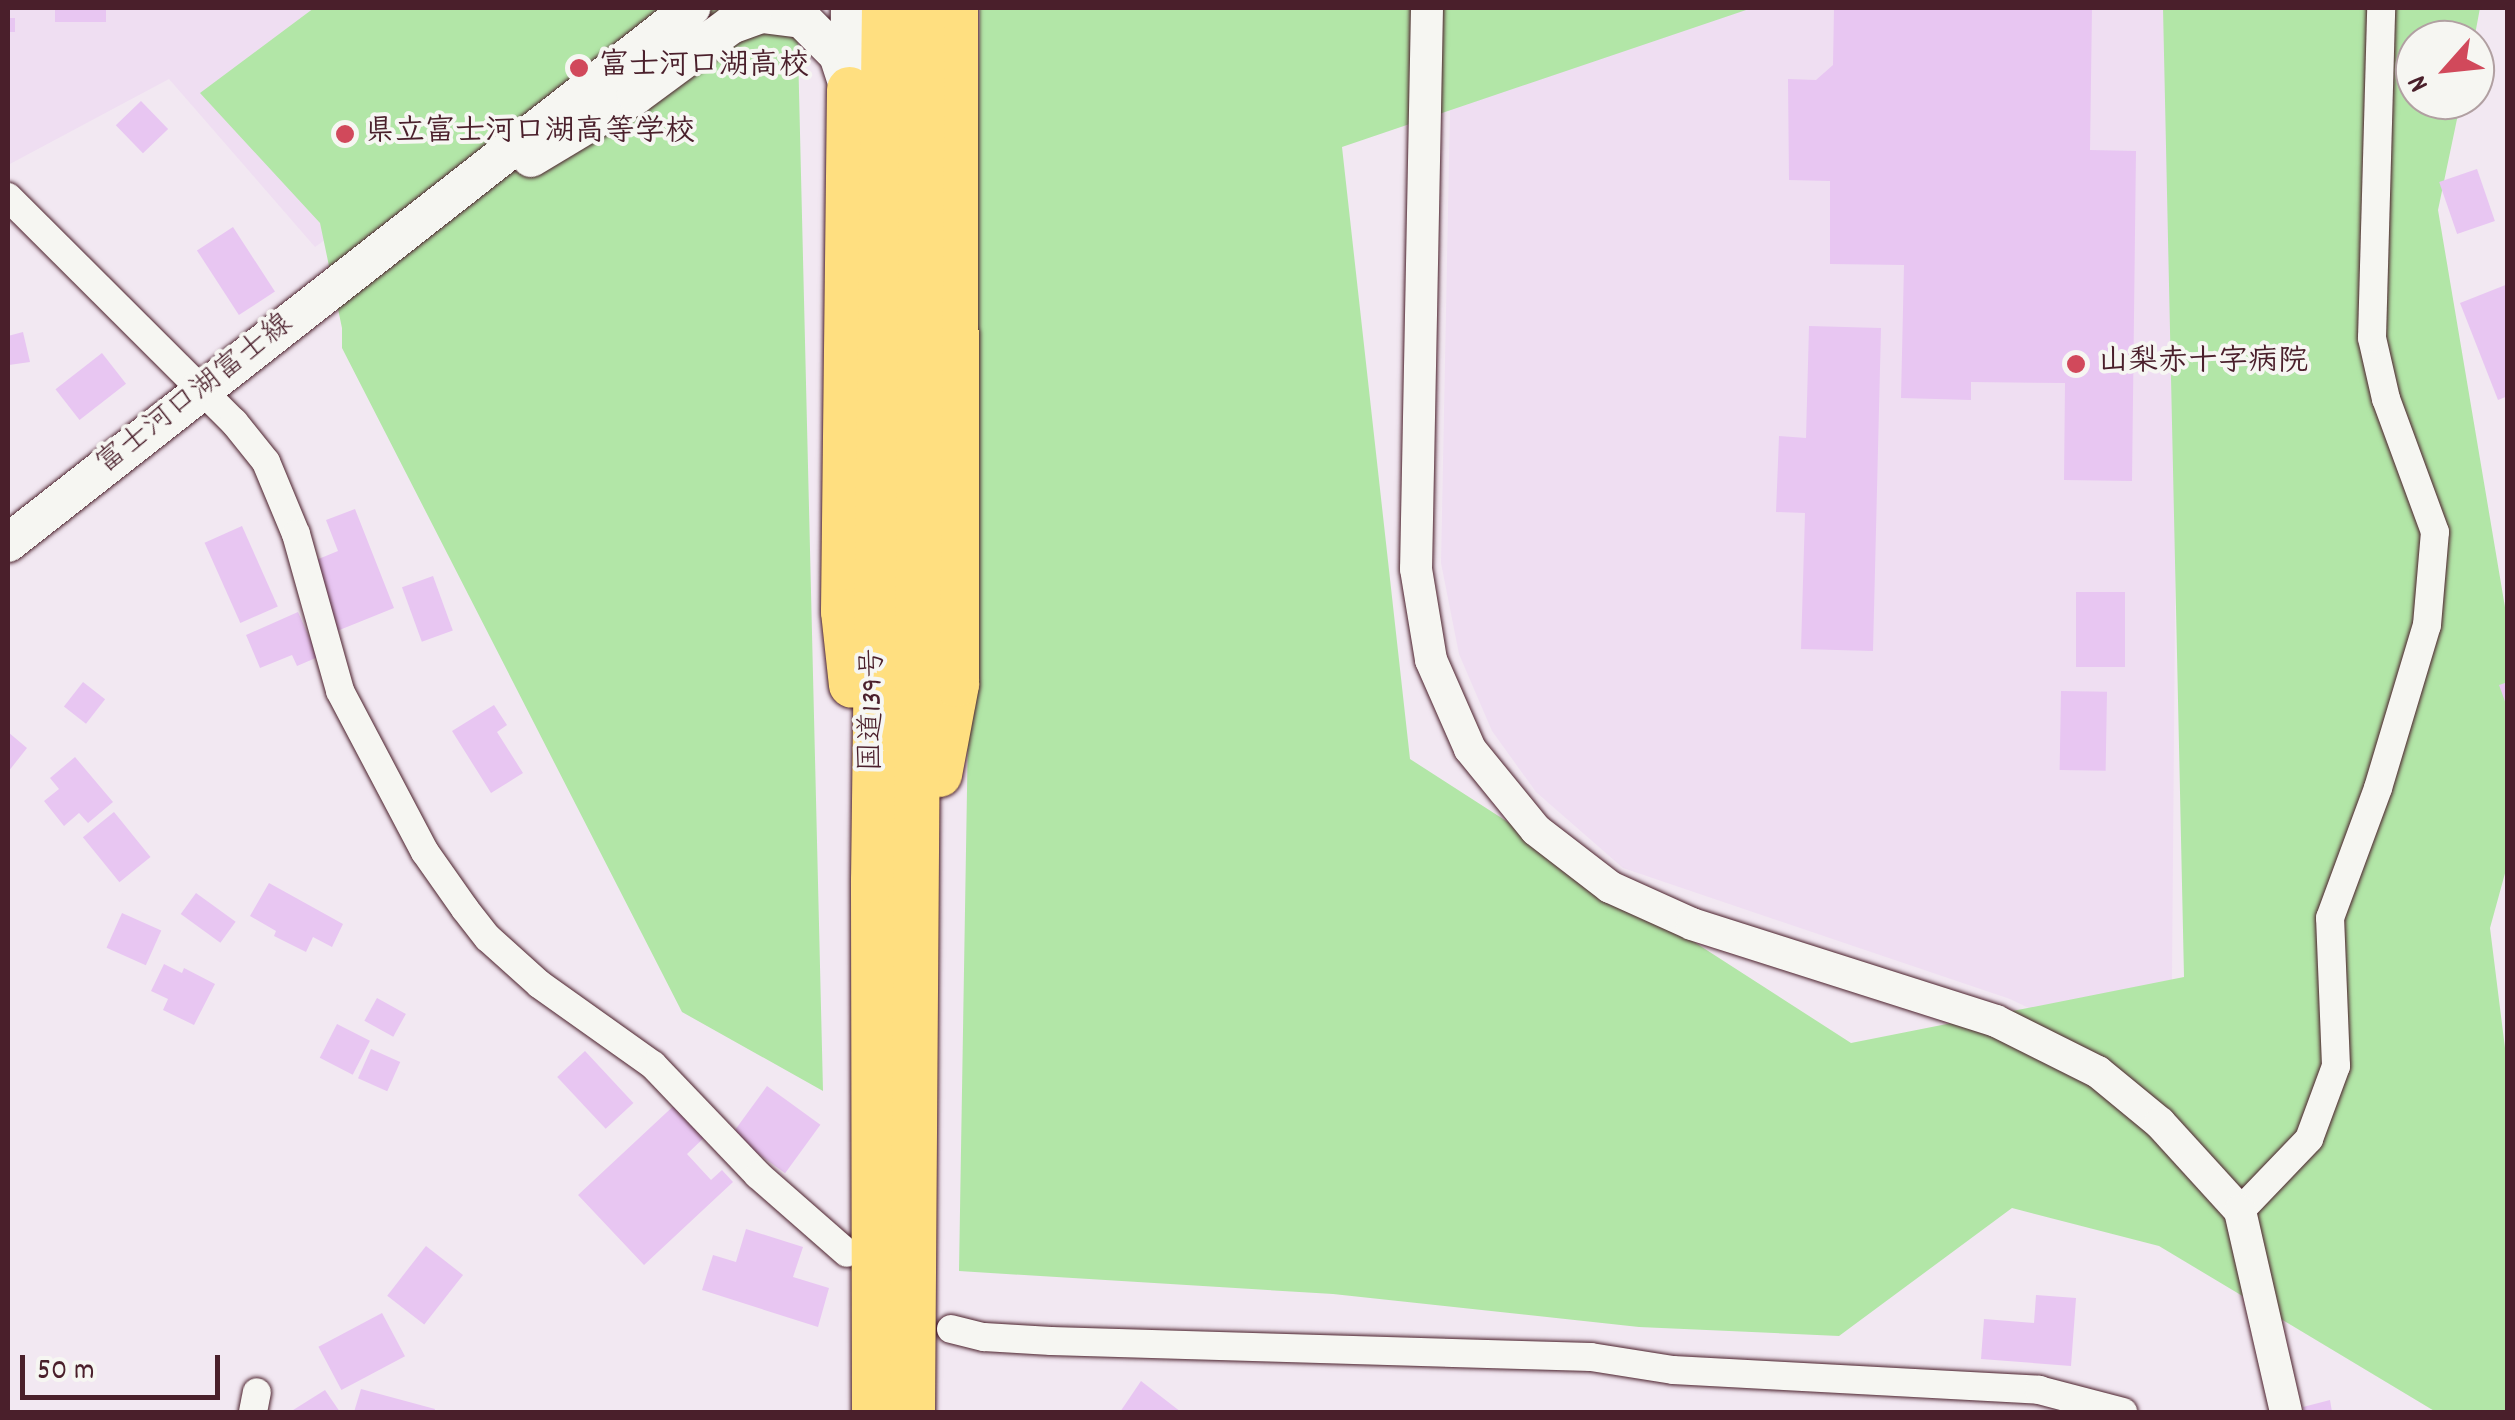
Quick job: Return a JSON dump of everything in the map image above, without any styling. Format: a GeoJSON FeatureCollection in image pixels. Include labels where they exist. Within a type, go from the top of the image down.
{"type":"FeatureCollection","features":[{"type":"Feature","properties":{"kind":"highway","name":"国道139号"},"geometry":{"type":"LineString","coordinates":[[874,1412],[873,880],[884,8]]}},
{"type":"Feature","properties":{"kind":"highway","name":"国道139号"},"geometry":{"type":"LineString","coordinates":[[912,1412],[922,8]]}},
{"type":"Feature","properties":{"kind":"highway"},"geometry":{"type":"LineString","coordinates":[[918,882],[956,684],[954,8]]}},
{"type":"Feature","properties":{"kind":"highway"},"geometry":{"type":"LineString","coordinates":[[849,89],[843,612],[873,880]]}},
{"type":"Feature","properties":{"kind":"main road","name":"富士河口湖富士線"},"geometry":{"type":"LineString","coordinates":[[8,543],[691,8]]}},
{"type":"Feature","properties":{"kind":"main road"},"geometry":{"type":"LineString","coordinates":[[849,89],[850,8]]}},
{"type":"Feature","properties":{"kind":"main road","name":"富士河口湖富士線"},"geometry":{"type":"LineString","coordinates":[[384,248],[636,95],[743,16]]}},
{"type":"Feature","properties":{"kind":"main road"},"geometry":{"type":"LineString","coordinates":[[743,16],[802,19],[838,55],[849,89]]}},
{"type":"Feature","properties":{"kind":"street"},"geometry":{"type":"LineString","coordinates":[[1426,8],[1416,569],[1431,660],[1470,749],[1536,830],[1610,887],[1692,924],[1996,1021],[2098,1072],[2160,1123],[2240,1211],[2286,1412]]}},
{"type":"Feature","properties":{"kind":"street"},"geometry":{"type":"LineString","coordinates":[[2240,1211],[2309,1139],[2336,1066],[2330,918],[2378,788],[2428,624],[2435,532],[2386,399],[2372,338],[2381,8]]}},
{"type":"Feature","properties":{"kind":"street"},"geometry":{"type":"LineString","coordinates":[[8,198],[202,390],[266,462],[296,534],[340,691],[425,852],[464,909],[488,938],[538,984],[653,1065],[758,1175],[847,1253]]}},
{"type":"Feature","properties":{"kind":"street"},"geometry":{"type":"LineString","coordinates":[[951,1328],[984,1338],[1051,1342],[1591,1356],[1673,1370],[1972,1398],[2039,1390],[2123,1412]]}},
{"type":"Feature","properties":{"kind":"shaded area","name":"県立富士河口湖高等学校"},"geometry":{"type":"Polygon","coordinates":[[[8,8],[512,8],[517,103],[315,247],[169,79],[8,165],[8,8]]]}},
{"type":"Feature","properties":{"kind":"shaded area","name":"山梨赤十字病院"},"geometry":{"type":"Polygon","coordinates":[[[1452,8],[2180,8],[2171,1098],[2104,1044],[2010,999],[1623,868],[1536,792],[1492,731],[1459,654],[1441,563],[1452,8]]]}},
{"type":"Feature","properties":{"kind":"green space"},"geometry":{"type":"Polygon","coordinates":[[[314,8],[797,8],[823,1091],[682,1012],[342,348],[342,328],[320,223],[200,93],[314,8]]]}},
{"type":"Feature","properties":{"kind":"green space"},"geometry":{"type":"Polygon","coordinates":[[[980,8],[1752,8],[1342,147],[1410,759],[1851,1043],[2184,977],[2163,8],[2480,8],[2478,20],[2395,20],[2395,120],[2457,120],[2438,210],[2507,619],[2507,866],[2490,928],[2508,1072],[2507,1412],[2436,1412],[2159,1246],[2012,1208],[1839,1336],[1639,1327],[1333,1294],[959,1271],[980,8]]]}},
{"type":"Feature","properties":{"kind":"building"},"geometry":{"type":"Polygon","coordinates":[[[55,8],[106,8],[106,22],[55,22],[55,8]]]}},
{"type":"Feature","properties":{"kind":"building"},"geometry":{"type":"Polygon","coordinates":[[[1834,8],[2092,8],[2090,150],[2136,151],[2132,481],[2064,480],[2065,383],[1971,382],[1971,400],[1901,398],[1904,265],[1830,264],[1830,181],[1789,180],[1788,79],[1816,80],[1833,65],[1834,8]]]}},
{"type":"Feature","properties":{"kind":"building"},"geometry":{"type":"Polygon","coordinates":[[[8,18],[15,18],[15,32],[8,32],[8,18]]]}},
{"type":"Feature","properties":{"kind":"building"},"geometry":{"type":"Polygon","coordinates":[[[141,101],[168,129],[143,153],[116,125],[141,101]]]}},
{"type":"Feature","properties":{"kind":"building"},"geometry":{"type":"Polygon","coordinates":[[[2477,169],[2495,221],[2457,234],[2439,182],[2477,169]]]}},
{"type":"Feature","properties":{"kind":"building"},"geometry":{"type":"Polygon","coordinates":[[[233,227],[275,292],[239,315],[197,250],[233,227]]]}},
{"type":"Feature","properties":{"kind":"building"},"geometry":{"type":"Polygon","coordinates":[[[2508,284],[2508,396],[2498,400],[2460,303],[2508,284]]]}},
{"type":"Feature","properties":{"kind":"building"},"geometry":{"type":"Polygon","coordinates":[[[1809,326],[1881,328],[1873,651],[1801,649],[1805,513],[1776,512],[1779,436],[1806,438],[1809,326]]]}},
{"type":"Feature","properties":{"kind":"building"},"geometry":{"type":"Polygon","coordinates":[[[23,332],[30,362],[9,365],[8,336],[23,332]]]}},
{"type":"Feature","properties":{"kind":"building"},"geometry":{"type":"Polygon","coordinates":[[[102,353],[126,384],[80,420],[56,389],[102,353]]]}},
{"type":"Feature","properties":{"kind":"building"},"geometry":{"type":"Polygon","coordinates":[[[355,509],[394,608],[337,631],[311,562],[338,551],[326,520],[355,509]]]}},
{"type":"Feature","properties":{"kind":"building"},"geometry":{"type":"Polygon","coordinates":[[[242,526],[278,606],[240,623],[205,543],[242,526]]]}},
{"type":"Feature","properties":{"kind":"building"},"geometry":{"type":"Polygon","coordinates":[[[433,576],[453,631],[422,642],[402,587],[433,576]]]}},
{"type":"Feature","properties":{"kind":"building"},"geometry":{"type":"Polygon","coordinates":[[[2076,592],[2125,592],[2125,667],[2076,667],[2076,592]]]}},
{"type":"Feature","properties":{"kind":"building"},"geometry":{"type":"Polygon","coordinates":[[[298,612],[318,657],[297,666],[292,655],[260,668],[246,635],[298,612]]]}},
{"type":"Feature","properties":{"kind":"building"},"geometry":{"type":"Polygon","coordinates":[[[83,682],[105,699],[86,724],[64,706],[83,682]]]}},
{"type":"Feature","properties":{"kind":"building"},"geometry":{"type":"Polygon","coordinates":[[[2508,682],[2508,707],[2507,707],[2499,685],[2508,682]]]}},
{"type":"Feature","properties":{"kind":"building"},"geometry":{"type":"Polygon","coordinates":[[[2061,691],[2107,692],[2106,771],[2060,770],[2061,691]]]}},
{"type":"Feature","properties":{"kind":"building"},"geometry":{"type":"Polygon","coordinates":[[[494,705],[507,725],[497,732],[523,773],[491,793],[452,731],[494,705]]]}},
{"type":"Feature","properties":{"kind":"building"},"geometry":{"type":"Polygon","coordinates":[[[8,732],[27,748],[8,772],[8,732]]]}},
{"type":"Feature","properties":{"kind":"building"},"geometry":{"type":"Polygon","coordinates":[[[75,757],[113,802],[88,823],[79,813],[64,826],[44,801],[59,789],[50,778],[75,757]]]}},
{"type":"Feature","properties":{"kind":"building"},"geometry":{"type":"Polygon","coordinates":[[[114,812],[151,857],[119,882],[83,837],[114,812]]]}},
{"type":"Feature","properties":{"kind":"building"},"geometry":{"type":"Polygon","coordinates":[[[269,883],[343,924],[332,947],[313,937],[306,952],[274,936],[276,931],[250,916],[269,883]]]}},
{"type":"Feature","properties":{"kind":"building"},"geometry":{"type":"Polygon","coordinates":[[[196,893],[236,922],[220,943],[181,914],[196,893]]]}},
{"type":"Feature","properties":{"kind":"building"},"geometry":{"type":"Polygon","coordinates":[[[122,913],[161,930],[146,965],[107,948],[122,913]]]}},
{"type":"Feature","properties":{"kind":"building"},"geometry":{"type":"Polygon","coordinates":[[[164,964],[182,973],[184,968],[215,984],[194,1025],[163,1010],[168,999],[151,991],[164,964]]]}},
{"type":"Feature","properties":{"kind":"building"},"geometry":{"type":"Polygon","coordinates":[[[377,998],[406,1014],[393,1037],[364,1021],[377,998]]]}},
{"type":"Feature","properties":{"kind":"building"},"geometry":{"type":"Polygon","coordinates":[[[337,1024],[370,1041],[353,1075],[320,1058],[337,1024]]]}},
{"type":"Feature","properties":{"kind":"building"},"geometry":{"type":"Polygon","coordinates":[[[371,1049],[400,1062],[387,1091],[358,1078],[371,1049]]]}},
{"type":"Feature","properties":{"kind":"building"},"geometry":{"type":"Polygon","coordinates":[[[585,1051],[633,1103],[606,1129],[557,1077],[585,1051]]]}},
{"type":"Feature","properties":{"kind":"building"},"geometry":{"type":"Polygon","coordinates":[[[767,1086],[820,1125],[785,1173],[732,1135],[767,1086]]]}},
{"type":"Feature","properties":{"kind":"building"},"geometry":{"type":"Polygon","coordinates":[[[681,1099],[711,1131],[687,1154],[711,1180],[722,1170],[733,1182],[644,1265],[578,1195],[681,1099]]]}},
{"type":"Feature","properties":{"kind":"building"},"geometry":{"type":"Polygon","coordinates":[[[746,1229],[803,1247],[793,1277],[829,1288],[818,1327],[702,1290],[713,1255],[736,1262],[746,1229]]]}},
{"type":"Feature","properties":{"kind":"building"},"geometry":{"type":"Polygon","coordinates":[[[426,1246],[463,1275],[424,1325],[387,1296],[426,1246]]]}},
{"type":"Feature","properties":{"kind":"building"},"geometry":{"type":"Polygon","coordinates":[[[2036,1295],[2076,1298],[2071,1366],[1981,1359],[1984,1319],[2034,1323],[2036,1295]]]}},
{"type":"Feature","properties":{"kind":"building"},"geometry":{"type":"Polygon","coordinates":[[[382,1313],[405,1356],[341,1390],[318,1347],[382,1313]]]}},
{"type":"Feature","properties":{"kind":"building"},"geometry":{"type":"Polygon","coordinates":[[[1141,1381],[1181,1412],[1120,1412],[1141,1381]]]}},
{"type":"Feature","properties":{"kind":"building"},"geometry":{"type":"Polygon","coordinates":[[[361,1389],[435,1409],[354,1412],[361,1389]]]}},
{"type":"Feature","properties":{"kind":"building"},"geometry":{"type":"Polygon","coordinates":[[[325,1390],[340,1412],[290,1412],[325,1390]]]}},
{"type":"Feature","properties":{"kind":"building"},"geometry":{"type":"Polygon","coordinates":[[[2330,1400],[2332,1412],[2305,1412],[2303,1407],[2330,1400]]]}},
{"type":"Feature","properties":{"kind":"place","name":"富士河口湖高校"},"geometry":{"type":"Point","coordinates":[579,68]}},
{"type":"Feature","properties":{"kind":"place","name":"県立富士河口湖高等学校"},"geometry":{"type":"Point","coordinates":[345,134]}},
{"type":"Feature","properties":{"kind":"place","name":"山梨赤十字病院"},"geometry":{"type":"Point","coordinates":[2076,364]}}]}
